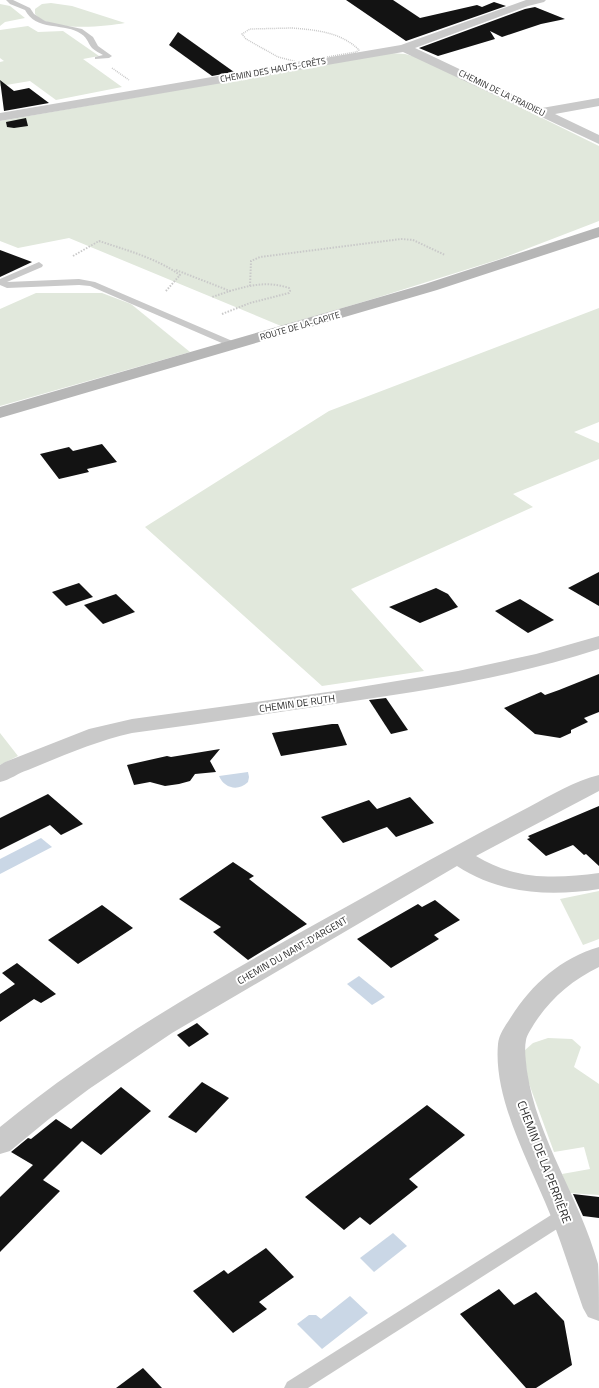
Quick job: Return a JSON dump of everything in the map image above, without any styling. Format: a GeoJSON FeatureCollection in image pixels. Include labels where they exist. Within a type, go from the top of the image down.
{"type":"FeatureCollection","features":[{"type":"Feature","properties":{"kind":"street","name":"CHEMIN DES HAUTS-CRÊTS"},"geometry":{"type":"LineString","coordinates":[[0,116],[404,48],[524,4],[540,0]]}},
{"type":"Feature","properties":{"kind":"street","name":"CHEMIN DE LA FRAIDIEU"},"geometry":{"type":"LineString","coordinates":[[404,48],[599,140]]}},
{"type":"Feature","properties":{"kind":"street"},"geometry":{"type":"LineString","coordinates":[[542,112],[599,102]]}},
{"type":"Feature","properties":{"kind":"street","name":"ROUTE DE LA-CAPITE"},"geometry":{"type":"LineString","coordinates":[[0,413],[431,287],[599,232]]}},
{"type":"Feature","properties":{"kind":"street","name":"CHEMIN DE RUTH"},"geometry":{"type":"LineString","coordinates":[[0,774],[13,767],[97,734],[132,726],[293,704],[497,671],[599,642]]}},
{"type":"Feature","properties":{"kind":"street","name":"CHEMIN DU NANT-D'ARGENT"},"geometry":{"type":"LineString","coordinates":[[0,1144],[100,1066],[189,1009],[457,855],[571,794],[599,782]]}},
{"type":"Feature","properties":{"kind":"street"},"geometry":{"type":"LineString","coordinates":[[457,855],[478,869],[511,881],[568,886],[599,881]]}},
{"type":"Feature","properties":{"kind":"street","name":"CHEMIN DE LA PERRIÈRE"},"geometry":{"type":"LineString","coordinates":[[599,956],[568,971],[540,994],[528,1009],[513,1038],[512,1049],[516,1088],[527,1126],[565,1216],[599,1308]]}},
{"type":"Feature","properties":{"kind":"lane"},"geometry":{"type":"LineString","coordinates":[[10,0],[12,3],[28,8],[31,15],[40,21],[83,31],[91,38],[95,47],[109,56],[97,58]]}},
{"type":"Feature","properties":{"kind":"lane"},"geometry":{"type":"LineString","coordinates":[[0,282],[39,265]]}},
{"type":"Feature","properties":{"kind":"lane"},"geometry":{"type":"LineString","coordinates":[[0,282],[7,284],[79,282],[92,284],[234,345]]}},
{"type":"Feature","properties":{"kind":"lane"},"geometry":{"type":"LineString","coordinates":[[292,1388],[565,1216]]}},
{"type":"Feature","properties":{"kind":"path"},"geometry":{"type":"LineString","coordinates":[[280,28],[314,30],[335,35],[359,50],[356,52],[298,62],[278,57],[246,39],[242,34],[245,31],[255,29],[280,28]]}},
{"type":"Feature","properties":{"kind":"path"},"geometry":{"type":"LineString","coordinates":[[97,58],[146,92]]}},
{"type":"Feature","properties":{"kind":"path"},"geometry":{"type":"LineString","coordinates":[[250,286],[251,261],[260,257],[407,239],[413,240],[445,255]]}},
{"type":"Feature","properties":{"kind":"path"},"geometry":{"type":"LineString","coordinates":[[73,256],[99,241],[230,292]]}},
{"type":"Feature","properties":{"kind":"path"},"geometry":{"type":"LineString","coordinates":[[165,292],[180,277],[180,275],[172,269]]}},
{"type":"Feature","properties":{"kind":"path"},"geometry":{"type":"LineString","coordinates":[[212,297],[267,282],[289,288],[289,293],[250,303],[222,314]]}},
{"type":"Feature","properties":{"kind":"shaded area"},"geometry":{"type":"Polygon","coordinates":[[[51,3],[72,6],[125,23],[91,27],[52,24],[42,20],[35,14],[35,9],[42,4],[51,3]]]}},
{"type":"Feature","properties":{"kind":"shaded area"},"geometry":{"type":"Polygon","coordinates":[[[0,4],[10,6],[25,18],[5,22],[0,26],[0,4]]]}},
{"type":"Feature","properties":{"kind":"shaded area"},"geometry":{"type":"Polygon","coordinates":[[[28,26],[38,32],[63,31],[99,56],[83,59],[122,87],[56,100],[30,81],[0,86],[0,62],[4,61],[0,58],[0,30],[28,26]]]}},
{"type":"Feature","properties":{"kind":"shaded area"},"geometry":{"type":"Polygon","coordinates":[[[390,53],[405,54],[420,58],[599,146],[599,221],[500,259],[281,326],[69,238],[18,248],[0,241],[0,121],[390,53]]]}},
{"type":"Feature","properties":{"kind":"shaded area"},"geometry":{"type":"Polygon","coordinates":[[[36,293],[102,293],[131,304],[190,352],[0,406],[0,309],[36,293]]]}},
{"type":"Feature","properties":{"kind":"shaded area"},"geometry":{"type":"Polygon","coordinates":[[[599,308],[599,422],[574,432],[599,443],[599,459],[513,494],[533,507],[351,589],[424,671],[322,686],[145,527],[329,411],[599,308]]]}},
{"type":"Feature","properties":{"kind":"shaded area"},"geometry":{"type":"Polygon","coordinates":[[[0,733],[18,756],[0,765],[0,733]]]}},
{"type":"Feature","properties":{"kind":"shaded area"},"geometry":{"type":"Polygon","coordinates":[[[599,891],[599,939],[583,945],[560,899],[599,891]]]}},
{"type":"Feature","properties":{"kind":"shaded area"},"geometry":{"type":"Polygon","coordinates":[[[548,1038],[572,1039],[581,1047],[574,1067],[599,1084],[599,1195],[569,1193],[562,1174],[590,1169],[584,1147],[554,1152],[528,1081],[524,1051],[533,1043],[548,1038]]]}},
{"type":"Feature","properties":{"kind":"water"},"geometry":{"type":"Polygon","coordinates":[[[248,772],[248,782],[236,788],[228,786],[219,776],[248,772]]]}},
{"type":"Feature","properties":{"kind":"water"},"geometry":{"type":"Polygon","coordinates":[[[41,838],[52,847],[0,874],[0,859],[41,838]]]}},
{"type":"Feature","properties":{"kind":"water"},"geometry":{"type":"Polygon","coordinates":[[[359,976],[385,997],[372,1005],[347,984],[359,976]]]}},
{"type":"Feature","properties":{"kind":"water"},"geometry":{"type":"Polygon","coordinates":[[[393,1233],[407,1246],[374,1272],[360,1258],[393,1233]]]}},
{"type":"Feature","properties":{"kind":"water"},"geometry":{"type":"Polygon","coordinates":[[[350,1296],[368,1313],[322,1349],[297,1324],[309,1315],[316,1315],[321,1319],[350,1296]]]}},
{"type":"Feature","properties":{"kind":"building"},"geometry":{"type":"Polygon","coordinates":[[[346,0],[393,0],[420,18],[477,5],[482,7],[494,2],[506,6],[406,41],[346,0]]]}},
{"type":"Feature","properties":{"kind":"building"},"geometry":{"type":"Polygon","coordinates":[[[535,7],[565,19],[541,24],[502,37],[490,31],[495,39],[438,56],[419,48],[525,9],[535,7]]]}},
{"type":"Feature","properties":{"kind":"building"},"geometry":{"type":"Polygon","coordinates":[[[178,32],[234,72],[212,76],[169,45],[178,32]]]}},
{"type":"Feature","properties":{"kind":"building"},"geometry":{"type":"Polygon","coordinates":[[[0,80],[14,91],[29,88],[49,103],[4,111],[0,80]]]}},
{"type":"Feature","properties":{"kind":"building"},"geometry":{"type":"Polygon","coordinates":[[[26,118],[28,126],[14,128],[7,127],[6,122],[26,118]]]}},
{"type":"Feature","properties":{"kind":"building"},"geometry":{"type":"Polygon","coordinates":[[[0,250],[32,262],[0,277],[0,250]]]}},
{"type":"Feature","properties":{"kind":"building"},"geometry":{"type":"Polygon","coordinates":[[[102,444],[117,462],[87,469],[89,472],[59,479],[40,454],[69,447],[73,451],[102,444]]]}},
{"type":"Feature","properties":{"kind":"building"},"geometry":{"type":"Polygon","coordinates":[[[599,572],[599,606],[568,588],[599,572]]]}},
{"type":"Feature","properties":{"kind":"building"},"geometry":{"type":"Polygon","coordinates":[[[79,583],[93,597],[66,606],[52,592],[79,583]]]}},
{"type":"Feature","properties":{"kind":"building"},"geometry":{"type":"Polygon","coordinates":[[[436,588],[448,594],[458,607],[420,623],[389,607],[436,588]]]}},
{"type":"Feature","properties":{"kind":"building"},"geometry":{"type":"Polygon","coordinates":[[[116,594],[135,612],[103,624],[84,605],[116,594]]]}},
{"type":"Feature","properties":{"kind":"building"},"geometry":{"type":"Polygon","coordinates":[[[520,599],[554,620],[528,633],[495,611],[520,599]]]}},
{"type":"Feature","properties":{"kind":"building"},"geometry":{"type":"Polygon","coordinates":[[[599,674],[599,712],[584,718],[588,722],[571,730],[571,733],[560,738],[535,734],[504,708],[541,692],[545,695],[599,674]]]}},
{"type":"Feature","properties":{"kind":"building"},"geometry":{"type":"Polygon","coordinates":[[[386,698],[408,730],[391,734],[369,700],[386,698]]]}},
{"type":"Feature","properties":{"kind":"building"},"geometry":{"type":"Polygon","coordinates":[[[338,724],[347,745],[281,756],[272,733],[338,724]]]}},
{"type":"Feature","properties":{"kind":"building"},"geometry":{"type":"Polygon","coordinates":[[[220,749],[210,761],[216,772],[195,774],[190,781],[179,784],[165,786],[150,782],[134,785],[127,765],[167,756],[171,757],[220,749]]]}},
{"type":"Feature","properties":{"kind":"building"},"geometry":{"type":"Polygon","coordinates":[[[48,794],[83,824],[61,835],[50,825],[0,850],[0,818],[48,794]]]}},
{"type":"Feature","properties":{"kind":"building"},"geometry":{"type":"Polygon","coordinates":[[[410,797],[434,823],[396,837],[387,827],[343,843],[321,817],[369,800],[377,809],[410,797]]]}},
{"type":"Feature","properties":{"kind":"building"},"geometry":{"type":"Polygon","coordinates":[[[599,806],[599,866],[573,845],[546,856],[527,839],[530,838],[528,836],[599,806]]]}},
{"type":"Feature","properties":{"kind":"building"},"geometry":{"type":"Polygon","coordinates":[[[233,862],[254,876],[249,879],[307,924],[248,960],[213,932],[221,927],[179,899],[233,862]]]}},
{"type":"Feature","properties":{"kind":"building"},"geometry":{"type":"Polygon","coordinates":[[[435,900],[460,920],[434,935],[439,939],[391,968],[357,939],[418,904],[422,907],[435,900]]]}},
{"type":"Feature","properties":{"kind":"building"},"geometry":{"type":"Polygon","coordinates":[[[102,905],[133,928],[78,964],[48,940],[102,905]]]}},
{"type":"Feature","properties":{"kind":"building"},"geometry":{"type":"Polygon","coordinates":[[[17,963],[56,994],[41,1003],[34,999],[0,1022],[0,994],[15,984],[2,973],[17,963]]]}},
{"type":"Feature","properties":{"kind":"building"},"geometry":{"type":"Polygon","coordinates":[[[197,1023],[209,1034],[189,1047],[177,1035],[197,1023]]]}},
{"type":"Feature","properties":{"kind":"building"},"geometry":{"type":"Polygon","coordinates":[[[202,1082],[229,1098],[196,1133],[168,1117],[202,1082]]]}},
{"type":"Feature","properties":{"kind":"building"},"geometry":{"type":"Polygon","coordinates":[[[121,1087],[151,1111],[101,1155],[82,1141],[43,1180],[60,1191],[0,1252],[0,1197],[33,1165],[11,1152],[28,1138],[31,1139],[56,1119],[71,1129],[121,1087]]]}},
{"type":"Feature","properties":{"kind":"building"},"geometry":{"type":"Polygon","coordinates":[[[427,1105],[465,1135],[409,1179],[418,1187],[370,1225],[360,1217],[344,1230],[305,1197],[427,1105]]]}},
{"type":"Feature","properties":{"kind":"building"},"geometry":{"type":"Polygon","coordinates":[[[573,1194],[599,1197],[599,1218],[583,1216],[573,1194]]]}},
{"type":"Feature","properties":{"kind":"building"},"geometry":{"type":"Polygon","coordinates":[[[266,1248],[294,1277],[259,1302],[267,1309],[233,1333],[193,1291],[224,1270],[228,1274],[266,1248]]]}},
{"type":"Feature","properties":{"kind":"building"},"geometry":{"type":"Polygon","coordinates":[[[499,1289],[514,1305],[536,1292],[564,1321],[572,1365],[536,1388],[526,1388],[460,1314],[499,1289]]]}},
{"type":"Feature","properties":{"kind":"building"},"geometry":{"type":"Polygon","coordinates":[[[143,1368],[162,1388],[116,1388],[143,1368]]]}}]}
